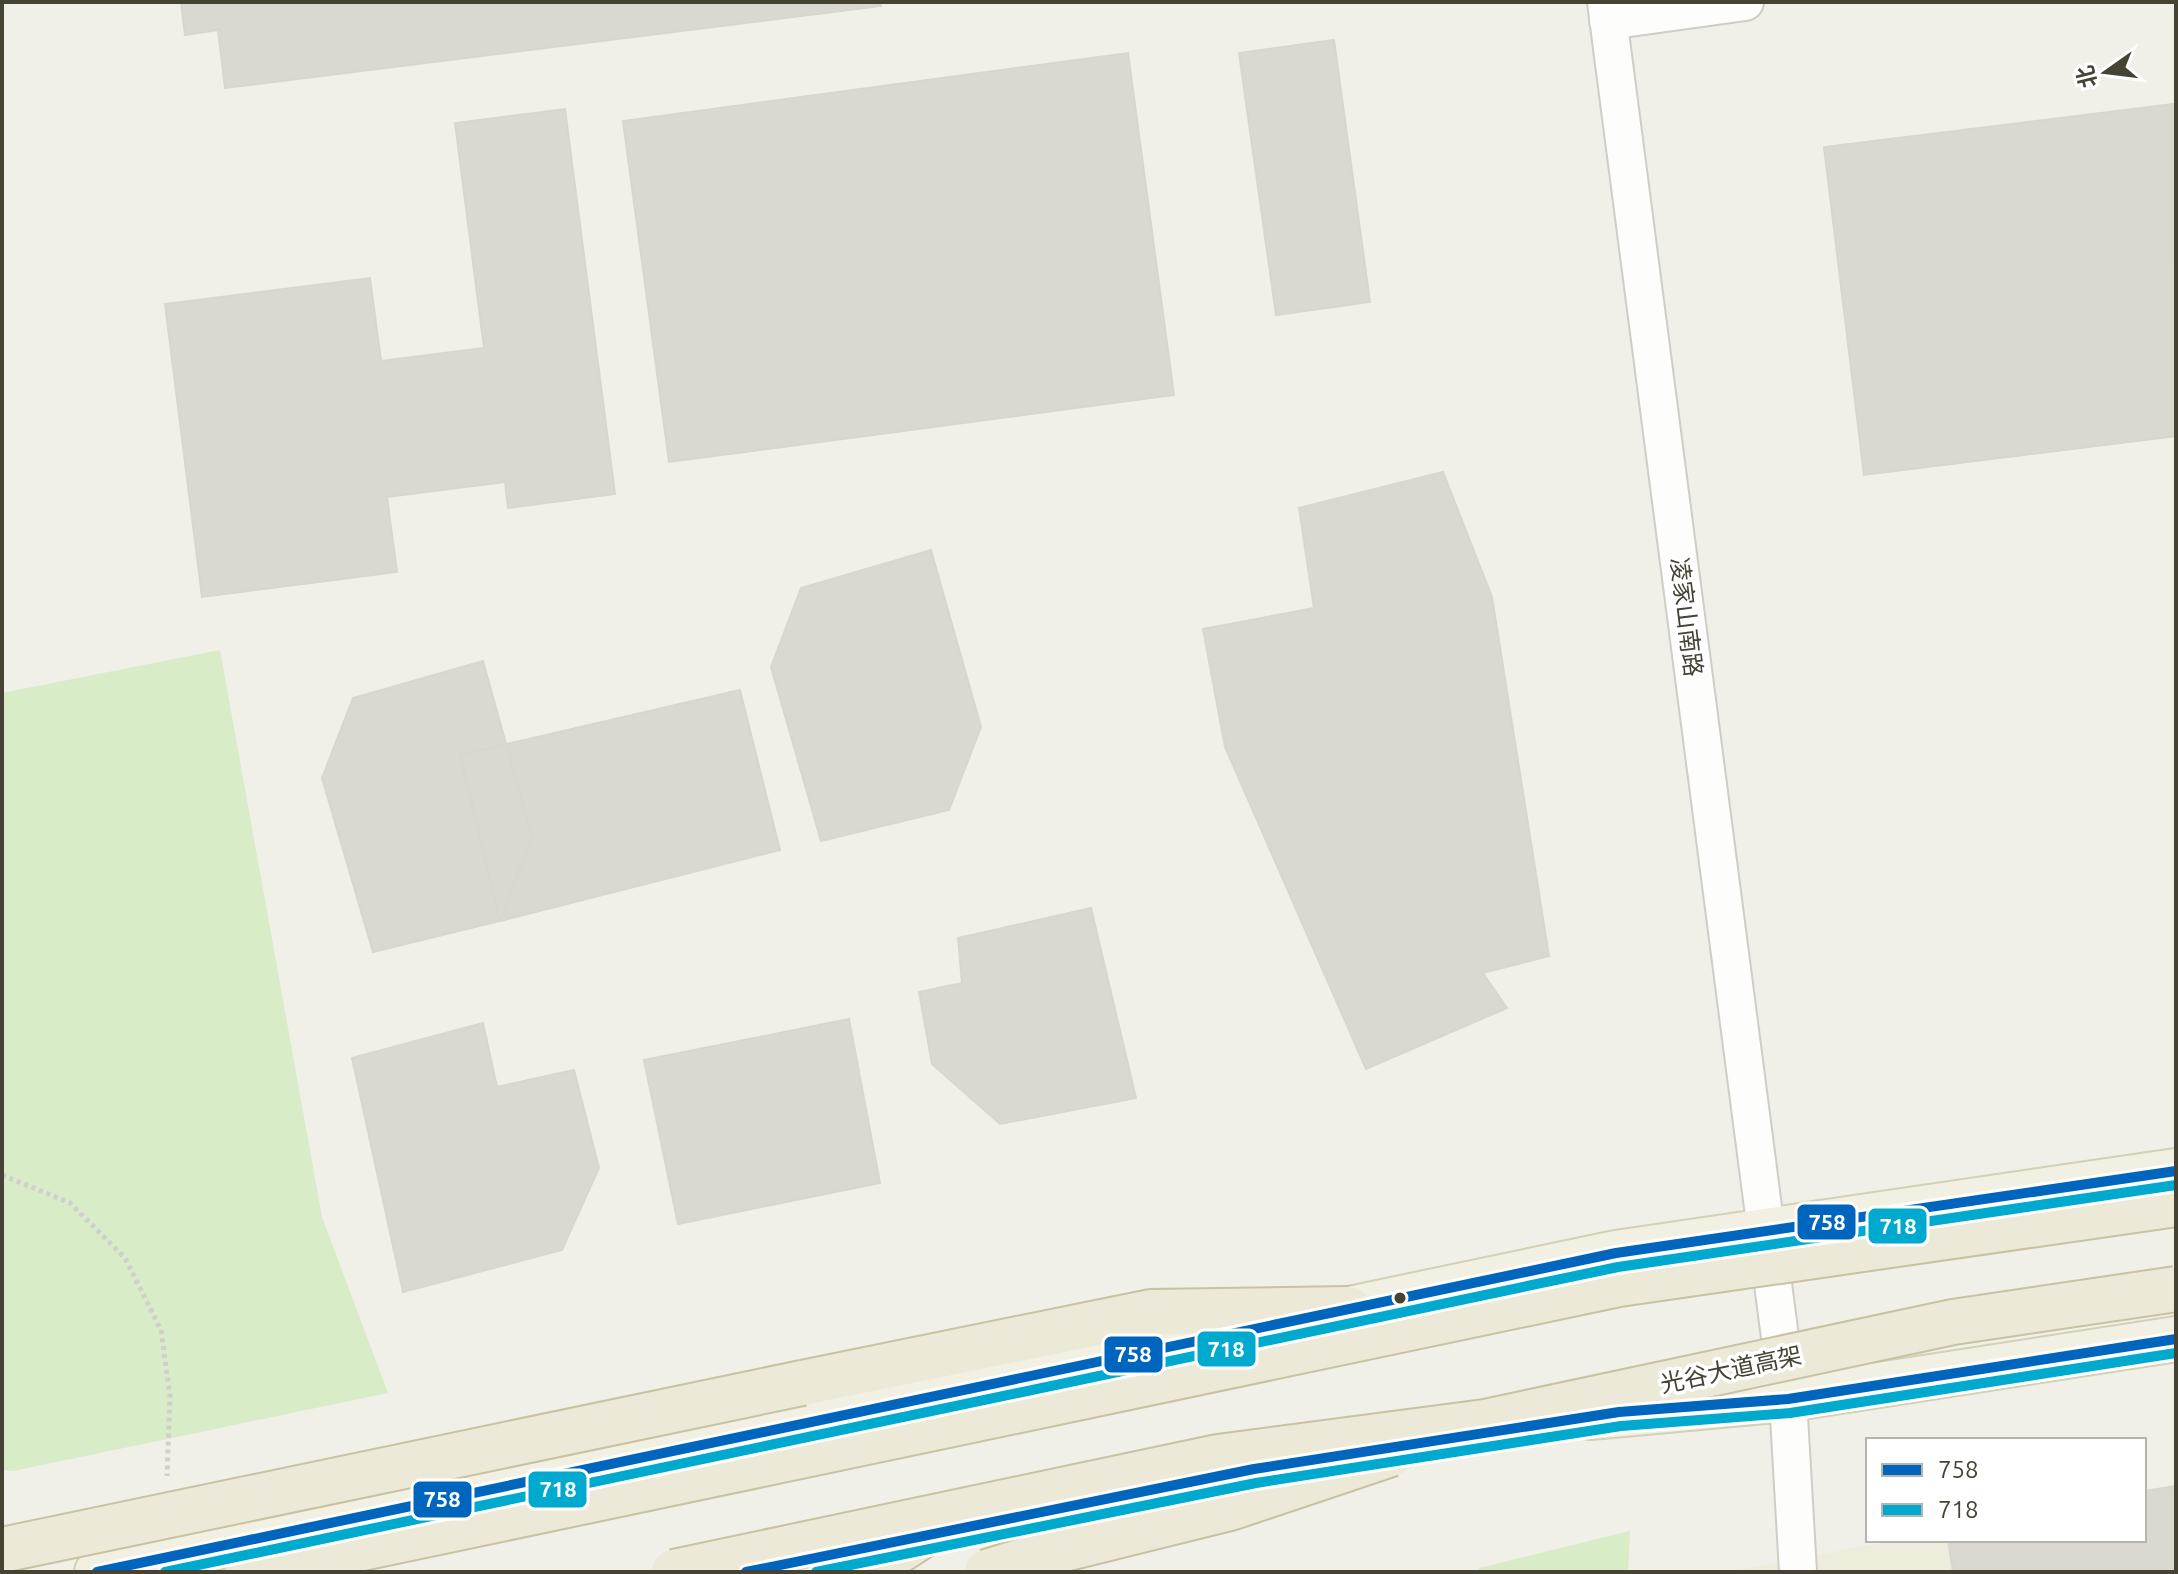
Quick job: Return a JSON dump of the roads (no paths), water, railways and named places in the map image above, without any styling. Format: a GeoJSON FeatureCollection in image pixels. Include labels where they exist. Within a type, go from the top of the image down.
{"type":"FeatureCollection","features":[{"type":"Feature","properties":{"kind":"highway"},"geometry":{"type":"LineString","coordinates":[[248,1572],[1619,1284],[2176,1204]]}},
{"type":"Feature","properties":{"kind":"highway","name":"光谷大道高架"},"geometry":{"type":"LineString","coordinates":[[674,1572],[1218,1457],[1485,1422],[1953,1322],[2176,1289]]}},
{"type":"Feature","properties":{"kind":"highway"},"geometry":{"type":"LineString","coordinates":[[2,1550],[1151,1312],[1349,1309]]}},
{"type":"Feature","properties":{"kind":"highway"},"geometry":{"type":"LineString","coordinates":[[987,1572],[1044,1554],[1230,1508],[1485,1422]]}},
{"type":"Feature","properties":{"kind":"highway"},"geometry":{"type":"LineString","coordinates":[[866,1572],[926,1533]]}},
{"type":"Feature","properties":{"kind":"main road"},"geometry":{"type":"LineString","coordinates":[[97,1572],[1616,1253],[2176,1171]]}},
{"type":"Feature","properties":{"kind":"main road"},"geometry":{"type":"LineString","coordinates":[[746,1572],[926,1533],[1254,1469],[1619,1412],[1788,1399],[2176,1339]]}},
{"type":"Feature","properties":{"kind":"street"},"geometry":{"type":"LineString","coordinates":[[1607,12],[1745,2]]}},
{"type":"Feature","properties":{"kind":"street","name":"凌家山南路"},"geometry":{"type":"LineString","coordinates":[[1607,12],[1788,1399],[1798,1572]]}}]}
